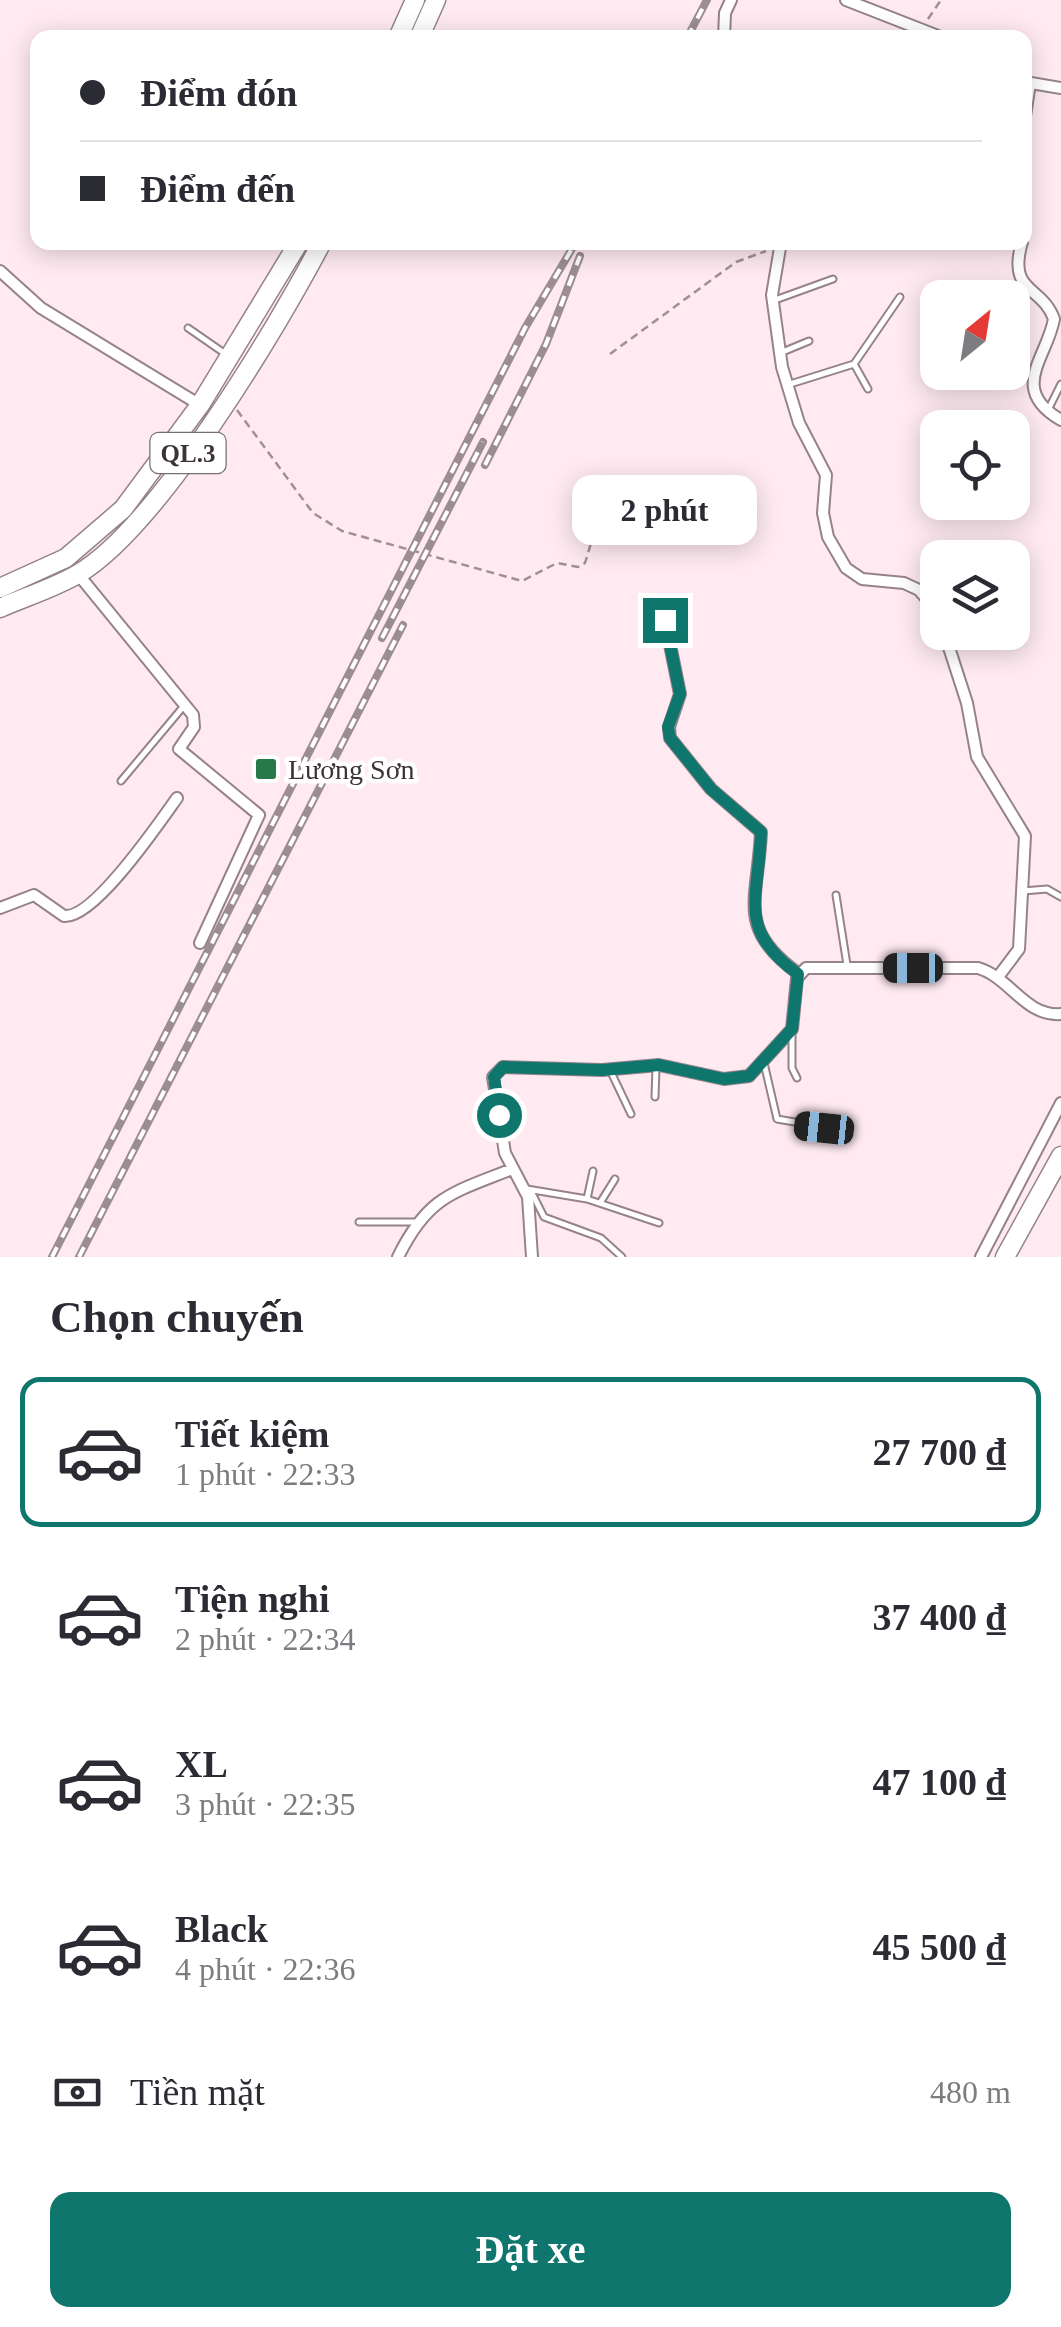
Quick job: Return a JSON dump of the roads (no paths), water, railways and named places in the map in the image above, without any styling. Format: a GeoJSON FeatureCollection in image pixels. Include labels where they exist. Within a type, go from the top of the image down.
{"type":"FeatureCollection","features":[{"type":"Feature","properties":{"kind":"highway"},"geometry":{"type":"LineString","coordinates":[[402,30],[415,0]]}},
{"type":"Feature","properties":{"kind":"highway"},"geometry":{"type":"LineString","coordinates":[[423,30],[436,0]]}},
{"type":"Feature","properties":{"kind":"highway","name":"QL.3"},"geometry":{"type":"LineString","coordinates":[[0,588],[66,558],[122,510],[200,405],[295,250]]}},
{"type":"Feature","properties":{"kind":"highway","name":"QL.3"},"geometry":{"type":"LineString","coordinates":[[0,608],[78,574],[136,523],[227,396],[296,291],[318,250]]}},
{"type":"Feature","properties":{"kind":"highway"},"geometry":{"type":"LineString","coordinates":[[66,558],[78,574]]}},
{"type":"Feature","properties":{"kind":"highway"},"geometry":{"type":"LineString","coordinates":[[1005,1257],[1061,1156]]}},
{"type":"Feature","properties":{"kind":"street"},"geometry":{"type":"LineString","coordinates":[[724,30],[725,13],[731,0]]}},
{"type":"Feature","properties":{"kind":"street"},"geometry":{"type":"LineString","coordinates":[[846,0],[912,30]]}},
{"type":"Feature","properties":{"kind":"street"},"geometry":{"type":"LineString","coordinates":[[1032,83],[1061,88]]}},
{"type":"Feature","properties":{"kind":"street"},"geometry":{"type":"LineString","coordinates":[[781,250],[773,301],[780,353],[799,423],[826,475],[822,513],[835,552],[862,579],[904,583],[920,591]]}},
{"type":"Feature","properties":{"kind":"street"},"geometry":{"type":"LineString","coordinates":[[1021,250],[1018,274],[1024,288],[1050,310],[1054,319],[1033,367],[1038,399],[1047,412],[1061,420]]}},
{"type":"Feature","properties":{"kind":"street"},"geometry":{"type":"LineString","coordinates":[[0,270],[41,308],[200,405]]}},
{"type":"Feature","properties":{"kind":"street"},"geometry":{"type":"LineString","coordinates":[[78,574],[196,721],[179,749],[258,815],[200,943]]}},
{"type":"Feature","properties":{"kind":"street"},"geometry":{"type":"LineString","coordinates":[[665,620],[680,694],[668,727],[670,738],[711,789],[761,832],[755,899],[759,936],[775,958],[798,974]]}},
{"type":"Feature","properties":{"kind":"street"},"geometry":{"type":"LineString","coordinates":[[950,650],[967,703],[977,756],[1025,836],[1019,950],[998,977]]}},
{"type":"Feature","properties":{"kind":"street"},"geometry":{"type":"LineString","coordinates":[[0,908],[34,895],[64,916],[75,914],[123,872],[177,798]]}},
{"type":"Feature","properties":{"kind":"street"},"geometry":{"type":"LineString","coordinates":[[532,1257],[527,1189],[505,1153],[494,1077],[503,1067],[610,1070],[656,1065],[738,1079],[764,1063],[792,1029],[798,974],[806,968],[978,968],[998,977],[1041,1012],[1061,1014]]}},
{"type":"Feature","properties":{"kind":"street"},"geometry":{"type":"LineString","coordinates":[[981,1257],[1061,1103]]}},
{"type":"Feature","properties":{"kind":"street"},"geometry":{"type":"LineString","coordinates":[[398,1257],[415,1222],[430,1207],[512,1169]]}},
{"type":"Feature","properties":{"kind":"lane"},"geometry":{"type":"LineString","coordinates":[[773,301],[833,279]]}},
{"type":"Feature","properties":{"kind":"lane"},"geometry":{"type":"LineString","coordinates":[[787,386],[854,364],[900,297]]}},
{"type":"Feature","properties":{"kind":"lane"},"geometry":{"type":"LineString","coordinates":[[188,328],[230,357]]}},
{"type":"Feature","properties":{"kind":"lane"},"geometry":{"type":"LineString","coordinates":[[780,353],[809,342]]}},
{"type":"Feature","properties":{"kind":"lane"},"geometry":{"type":"LineString","coordinates":[[854,364],[868,389]]}},
{"type":"Feature","properties":{"kind":"lane"},"geometry":{"type":"LineString","coordinates":[[1047,412],[1061,384]]}},
{"type":"Feature","properties":{"kind":"lane"},"geometry":{"type":"LineString","coordinates":[[121,781],[184,705]]}},
{"type":"Feature","properties":{"kind":"lane"},"geometry":{"type":"LineString","coordinates":[[1020,891],[1048,889],[1061,897]]}},
{"type":"Feature","properties":{"kind":"lane"},"geometry":{"type":"LineString","coordinates":[[836,895],[847,968]]}},
{"type":"Feature","properties":{"kind":"lane"},"geometry":{"type":"LineString","coordinates":[[792,1029],[792,1068],[797,1078]]}},
{"type":"Feature","properties":{"kind":"lane"},"geometry":{"type":"LineString","coordinates":[[764,1063],[777,1119],[824,1128]]}},
{"type":"Feature","properties":{"kind":"lane"},"geometry":{"type":"LineString","coordinates":[[654,1098],[656,1065]]}},
{"type":"Feature","properties":{"kind":"lane"},"geometry":{"type":"LineString","coordinates":[[610,1070],[631,1114]]}},
{"type":"Feature","properties":{"kind":"lane"},"geometry":{"type":"LineString","coordinates":[[587,1199],[592,1171]]}},
{"type":"Feature","properties":{"kind":"lane"},"geometry":{"type":"LineString","coordinates":[[600,1203],[615,1179]]}},
{"type":"Feature","properties":{"kind":"lane"},"geometry":{"type":"LineString","coordinates":[[527,1189],[587,1199],[658,1223]]}},
{"type":"Feature","properties":{"kind":"lane"},"geometry":{"type":"LineString","coordinates":[[527,1189],[544,1217],[602,1238],[622,1257]]}},
{"type":"Feature","properties":{"kind":"lane"},"geometry":{"type":"LineString","coordinates":[[360,1222],[415,1222]]}},
{"type":"Feature","properties":{"kind":"railway"},"geometry":{"type":"LineString","coordinates":[[691,30],[707,0]]}},
{"type":"Feature","properties":{"kind":"railway"},"geometry":{"type":"LineString","coordinates":[[52,1257],[525,328],[571,250]]}},
{"type":"Feature","properties":{"kind":"railway"},"geometry":{"type":"LineString","coordinates":[[485,465],[546,344],[580,256]]}},
{"type":"Feature","properties":{"kind":"railway"},"geometry":{"type":"LineString","coordinates":[[382,638],[483,442]]}},
{"type":"Feature","properties":{"kind":"railway"},"geometry":{"type":"LineString","coordinates":[[79,1257],[403,625]]}},
{"type":"Feature","properties":{"kind":"place","name":"Lương Sơn"},"geometry":{"type":"Point","coordinates":[266,769]}}]}
